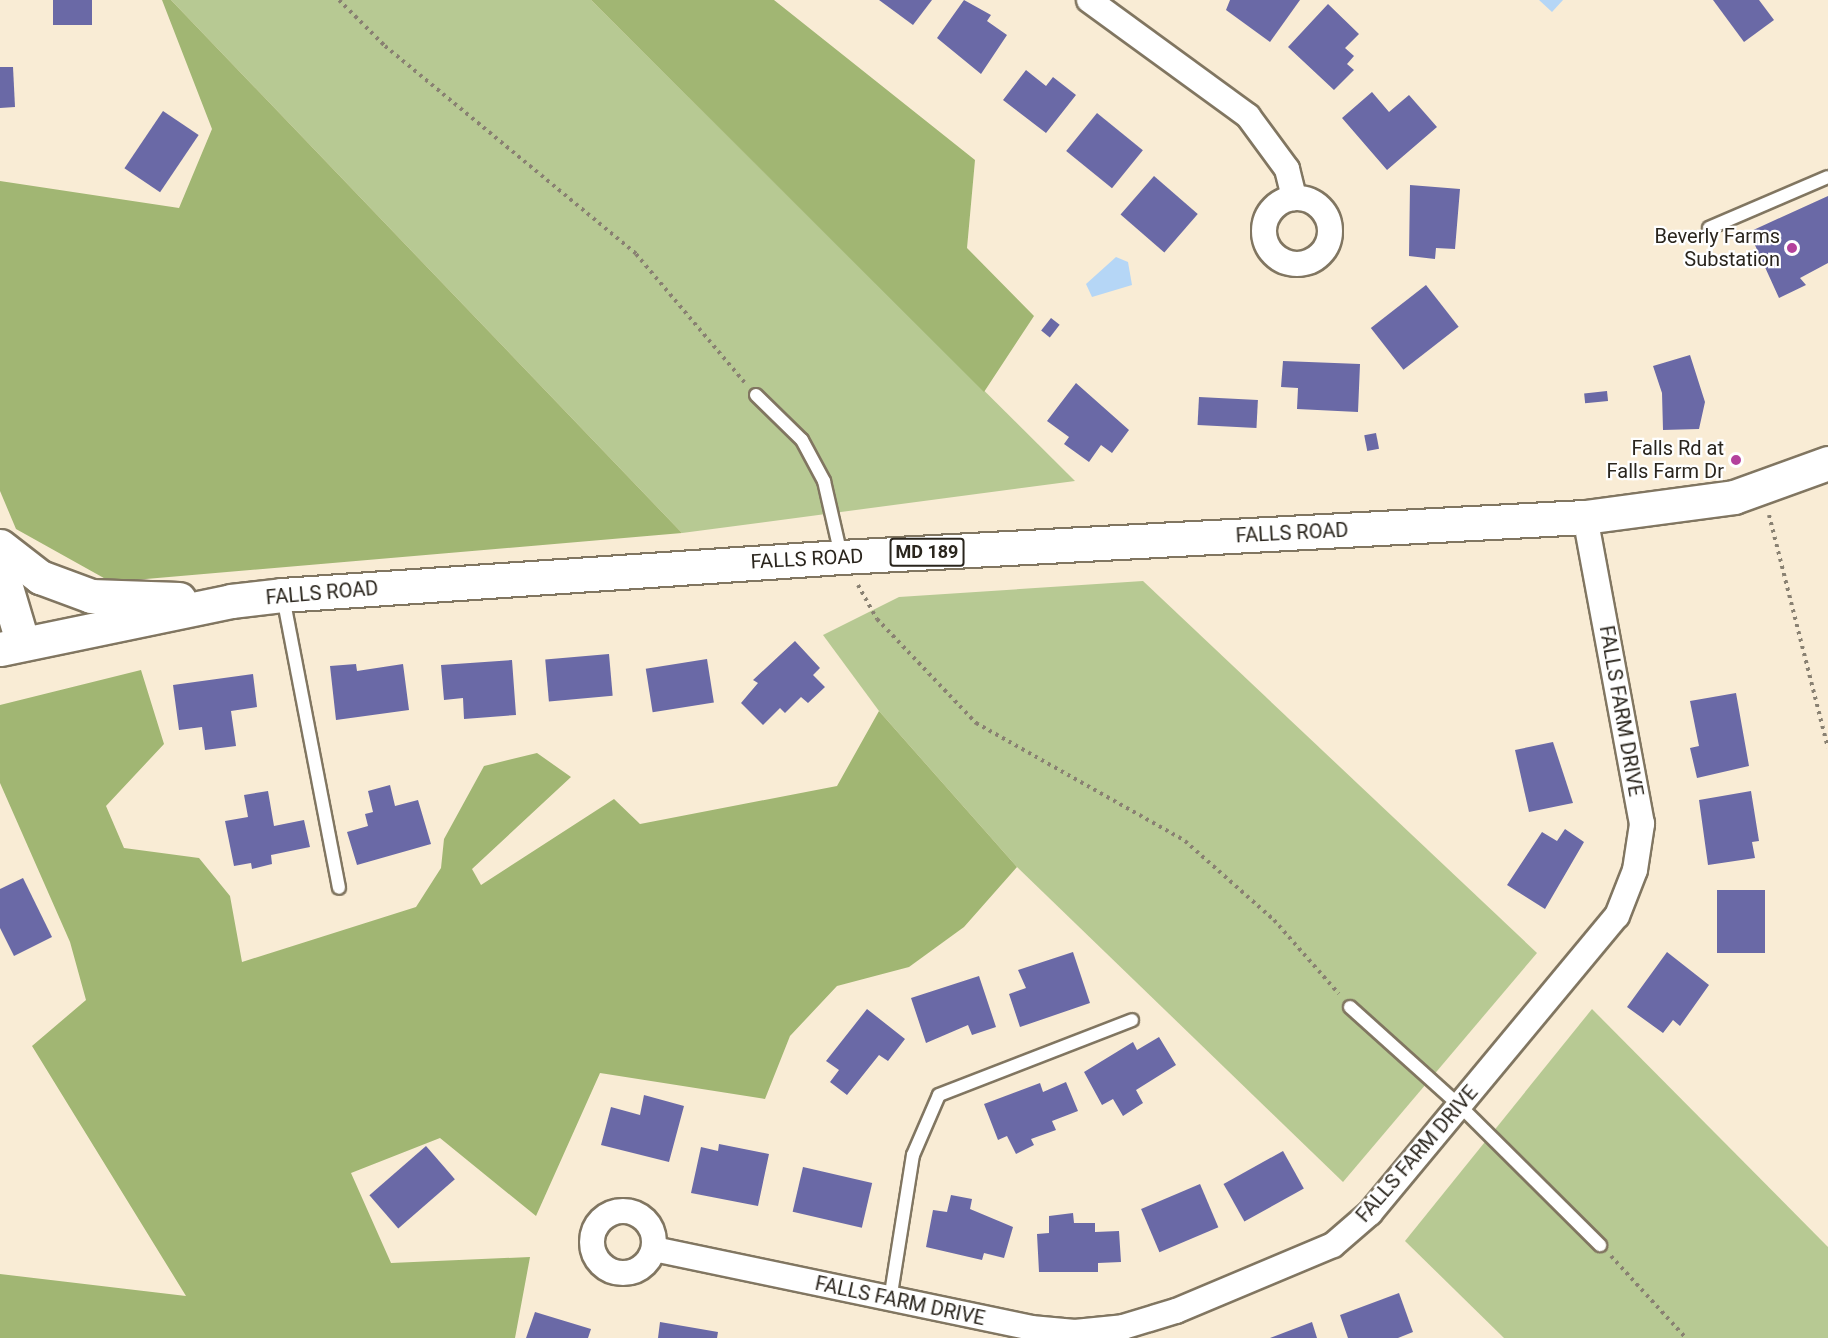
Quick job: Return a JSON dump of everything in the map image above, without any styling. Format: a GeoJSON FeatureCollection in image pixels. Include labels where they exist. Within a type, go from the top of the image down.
{"type":"FeatureCollection","features":[{"type":"Feature","properties":{"kind":"main road","name":"FALLS ROAD"},"geometry":{"type":"LineString","coordinates":[[11,647],[231,601],[282,595],[841,556],[1585,517],[1734,497],[1828,463]]}},
{"type":"Feature","properties":{"kind":"main road"},"geometry":{"type":"LineString","coordinates":[[0,546],[40,577],[91,596],[231,601]]}},
{"type":"Feature","properties":{"kind":"main road"},"geometry":{"type":"LineString","coordinates":[[0,567],[11,647]]}},
{"type":"Feature","properties":{"kind":"street"},"geometry":{"type":"LineString","coordinates":[[1089,0],[1248,116],[1287,169],[1294,198]]}},
{"type":"Feature","properties":{"kind":"street","name":"FALLS FARM DRIVE"},"geometry":{"type":"LineString","coordinates":[[654,1249],[890,1300],[1075,1332],[1123,1327],[1176,1311],[1333,1245],[1370,1213],[1617,916],[1635,870],[1642,824],[1585,517]]}},
{"type":"Feature","properties":{"kind":"lane"},"geometry":{"type":"LineString","coordinates":[[1709,228],[1828,177]]}},
{"type":"Feature","properties":{"kind":"lane"},"geometry":{"type":"LineString","coordinates":[[756,395],[802,440],[824,481],[841,556]]}},
{"type":"Feature","properties":{"kind":"lane"},"geometry":{"type":"LineString","coordinates":[[282,595],[339,888]]}},
{"type":"Feature","properties":{"kind":"lane"},"geometry":{"type":"LineString","coordinates":[[1350,1007],[1460,1105],[1600,1245]]}},
{"type":"Feature","properties":{"kind":"lane"},"geometry":{"type":"LineString","coordinates":[[890,1300],[913,1155],[939,1095],[1132,1020]]}},
{"type":"Feature","properties":{"kind":"path"},"geometry":{"type":"LineString","coordinates":[[339,0],[385,46],[636,254],[756,395]]}},
{"type":"Feature","properties":{"kind":"path"},"geometry":{"type":"LineString","coordinates":[[1769,514],[1828,748]]}},
{"type":"Feature","properties":{"kind":"path"},"geometry":{"type":"LineString","coordinates":[[877,619],[976,723],[1185,841],[1274,920],[1350,1007]]}},
{"type":"Feature","properties":{"kind":"path"},"geometry":{"type":"LineString","coordinates":[[1600,1245],[1686,1338]]}},
{"type":"Feature","properties":{"kind":"green space"},"geometry":{"type":"Polygon","coordinates":[[[162,0],[171,0],[682,533],[111,582],[16,529],[0,491],[0,181],[179,208],[212,129],[162,0]]]}},
{"type":"Feature","properties":{"kind":"green space"},"geometry":{"type":"Polygon","coordinates":[[[171,0],[591,0],[1075,481],[682,533],[171,0]]]}},
{"type":"Feature","properties":{"kind":"green space"},"geometry":{"type":"Polygon","coordinates":[[[591,0],[774,0],[975,160],[967,248],[1034,316],[984,392],[591,0]]]}},
{"type":"Feature","properties":{"kind":"green space"},"geometry":{"type":"Polygon","coordinates":[[[1143,581],[1537,953],[1343,1182],[1017,867],[879,711],[823,635],[899,597],[1143,581]]]}},
{"type":"Feature","properties":{"kind":"green space"},"geometry":{"type":"Polygon","coordinates":[[[141,670],[164,744],[106,806],[124,848],[199,858],[230,896],[242,962],[416,907],[441,868],[444,839],[484,766],[537,753],[571,777],[472,869],[481,885],[614,799],[640,824],[837,786],[879,711],[1017,867],[964,927],[909,967],[837,986],[790,1036],[765,1099],[600,1073],[536,1216],[440,1138],[351,1173],[391,1263],[530,1257],[515,1338],[0,1338],[0,1274],[186,1296],[32,1046],[86,1000],[70,942],[0,783],[0,705],[141,670]]]}},
{"type":"Feature","properties":{"kind":"green space"},"geometry":{"type":"Polygon","coordinates":[[[1592,1009],[1828,1247],[1828,1338],[1504,1338],[1405,1241],[1592,1009]]]}},
{"type":"Feature","properties":{"kind":"water"},"geometry":{"type":"Polygon","coordinates":[[[1539,0],[1563,0],[1552,12],[1539,0]]]}},
{"type":"Feature","properties":{"kind":"water"},"geometry":{"type":"Polygon","coordinates":[[[1116,257],[1128,262],[1132,285],[1092,297],[1086,284],[1116,257]]]}},
{"type":"Feature","properties":{"kind":"building"},"geometry":{"type":"Polygon","coordinates":[[[53,0],[92,0],[92,25],[53,25],[53,0]]]}},
{"type":"Feature","properties":{"kind":"building"},"geometry":{"type":"Polygon","coordinates":[[[879,0],[932,0],[913,25],[879,0]]]}},
{"type":"Feature","properties":{"kind":"building"},"geometry":{"type":"Polygon","coordinates":[[[964,0],[991,15],[987,21],[1007,35],[981,74],[937,38],[964,0]]]}},
{"type":"Feature","properties":{"kind":"building"},"geometry":{"type":"Polygon","coordinates":[[[1230,0],[1300,0],[1270,42],[1226,10],[1230,0]]]}},
{"type":"Feature","properties":{"kind":"building"},"geometry":{"type":"Polygon","coordinates":[[[1713,0],[1759,0],[1774,20],[1744,42],[1713,0]]]}},
{"type":"Feature","properties":{"kind":"building"},"geometry":{"type":"Polygon","coordinates":[[[1328,4],[1359,34],[1345,48],[1354,56],[1347,64],[1354,70],[1334,90],[1288,47],[1328,4]]]}},
{"type":"Feature","properties":{"kind":"building"},"geometry":{"type":"Polygon","coordinates":[[[0,67],[13,67],[15,107],[0,108],[0,67]]]}},
{"type":"Feature","properties":{"kind":"building"},"geometry":{"type":"Polygon","coordinates":[[[1026,70],[1046,86],[1053,77],[1076,95],[1046,133],[1003,100],[1026,70]]]}},
{"type":"Feature","properties":{"kind":"building"},"geometry":{"type":"Polygon","coordinates":[[[1372,92],[1389,112],[1409,95],[1437,127],[1387,170],[1342,118],[1372,92]]]}},
{"type":"Feature","properties":{"kind":"building"},"geometry":{"type":"Polygon","coordinates":[[[163,111],[199,135],[160,192],[124,168],[163,111]]]}},
{"type":"Feature","properties":{"kind":"building"},"geometry":{"type":"Polygon","coordinates":[[[1097,113],[1143,150],[1112,188],[1066,151],[1097,113]]]}},
{"type":"Feature","properties":{"kind":"building"},"geometry":{"type":"Polygon","coordinates":[[[1154,176],[1198,214],[1164,253],[1121,214],[1154,176]]]}},
{"type":"Feature","properties":{"kind":"building"},"geometry":{"type":"Polygon","coordinates":[[[1410,185],[1460,189],[1455,249],[1436,248],[1435,259],[1409,256],[1410,185]]]}},
{"type":"Feature","properties":{"kind":"building","name":"Beverly Farms Substation"},"geometry":{"type":"Polygon","coordinates":[[[1828,196],[1828,263],[1800,278],[1806,285],[1779,298],[1749,232],[1828,196]]]}},
{"type":"Feature","properties":{"kind":"building"},"geometry":{"type":"Polygon","coordinates":[[[1426,285],[1459,327],[1403,370],[1371,328],[1426,285]]]}},
{"type":"Feature","properties":{"kind":"building"},"geometry":{"type":"Polygon","coordinates":[[[1051,318],[1060,325],[1050,337],[1041,331],[1051,318]]]}},
{"type":"Feature","properties":{"kind":"building"},"geometry":{"type":"Polygon","coordinates":[[[1690,355],[1705,402],[1699,429],[1663,430],[1662,393],[1653,366],[1690,355]]]}},
{"type":"Feature","properties":{"kind":"building"},"geometry":{"type":"Polygon","coordinates":[[[1283,361],[1360,364],[1358,412],[1297,409],[1298,388],[1281,387],[1283,361]]]}},
{"type":"Feature","properties":{"kind":"building"},"geometry":{"type":"Polygon","coordinates":[[[1076,383],[1129,430],[1112,453],[1101,445],[1089,462],[1064,444],[1069,437],[1047,421],[1076,383]]]}},
{"type":"Feature","properties":{"kind":"building"},"geometry":{"type":"Polygon","coordinates":[[[1607,391],[1608,401],[1585,403],[1584,393],[1607,391]]]}},
{"type":"Feature","properties":{"kind":"building"},"geometry":{"type":"Polygon","coordinates":[[[1199,397],[1258,400],[1256,428],[1198,425],[1199,397]]]}},
{"type":"Feature","properties":{"kind":"building"},"geometry":{"type":"Polygon","coordinates":[[[1376,433],[1379,449],[1367,451],[1364,435],[1376,433]]]}},
{"type":"Feature","properties":{"kind":"building"},"geometry":{"type":"Polygon","coordinates":[[[795,641],[820,668],[813,675],[825,687],[808,703],[801,697],[785,713],[780,708],[763,725],[741,703],[758,683],[753,680],[795,641]]]}},
{"type":"Feature","properties":{"kind":"building"},"geometry":{"type":"Polygon","coordinates":[[[609,654],[613,696],[549,701],[545,660],[609,654]]]}},
{"type":"Feature","properties":{"kind":"building"},"geometry":{"type":"Polygon","coordinates":[[[707,659],[714,702],[653,712],[646,669],[707,659]]]}},
{"type":"Feature","properties":{"kind":"building"},"geometry":{"type":"Polygon","coordinates":[[[512,660],[516,715],[464,719],[463,698],[444,700],[441,665],[512,660]]]}},
{"type":"Feature","properties":{"kind":"building"},"geometry":{"type":"Polygon","coordinates":[[[356,664],[357,671],[403,664],[409,710],[336,720],[330,666],[356,664]]]}},
{"type":"Feature","properties":{"kind":"building"},"geometry":{"type":"Polygon","coordinates":[[[253,674],[257,707],[231,711],[236,746],[205,750],[202,727],[179,730],[173,685],[253,674]]]}},
{"type":"Feature","properties":{"kind":"building"},"geometry":{"type":"Polygon","coordinates":[[[1736,693],[1749,766],[1697,778],[1690,748],[1699,746],[1690,701],[1736,693]]]}},
{"type":"Feature","properties":{"kind":"building"},"geometry":{"type":"Polygon","coordinates":[[[1553,742],[1573,803],[1529,812],[1515,750],[1553,742]]]}},
{"type":"Feature","properties":{"kind":"building"},"geometry":{"type":"Polygon","coordinates":[[[390,785],[395,806],[418,800],[431,844],[357,865],[347,832],[368,826],[365,814],[373,812],[368,791],[390,785]]]}},
{"type":"Feature","properties":{"kind":"building"},"geometry":{"type":"Polygon","coordinates":[[[268,791],[274,826],[304,820],[310,847],[271,855],[272,864],[252,869],[251,863],[234,866],[225,821],[248,817],[244,795],[268,791]]]}},
{"type":"Feature","properties":{"kind":"building"},"geometry":{"type":"Polygon","coordinates":[[[1751,791],[1759,841],[1752,842],[1755,858],[1708,865],[1699,800],[1751,791]]]}},
{"type":"Feature","properties":{"kind":"building"},"geometry":{"type":"Polygon","coordinates":[[[1565,829],[1584,842],[1545,909],[1507,885],[1542,832],[1557,841],[1565,829]]]}},
{"type":"Feature","properties":{"kind":"building"},"geometry":{"type":"Polygon","coordinates":[[[23,878],[52,937],[14,956],[0,928],[0,889],[23,878]]]}},
{"type":"Feature","properties":{"kind":"building"},"geometry":{"type":"Polygon","coordinates":[[[1717,890],[1765,890],[1765,953],[1717,953],[1717,890]]]}},
{"type":"Feature","properties":{"kind":"building"},"geometry":{"type":"Polygon","coordinates":[[[1073,952],[1090,1003],[1020,1027],[1009,994],[1026,988],[1018,970],[1073,952]]]}},
{"type":"Feature","properties":{"kind":"building"},"geometry":{"type":"Polygon","coordinates":[[[1667,952],[1709,985],[1680,1026],[1673,1020],[1663,1033],[1627,1007],[1667,952]]]}},
{"type":"Feature","properties":{"kind":"building"},"geometry":{"type":"Polygon","coordinates":[[[979,976],[996,1027],[972,1035],[968,1025],[926,1043],[911,998],[979,976]]]}},
{"type":"Feature","properties":{"kind":"building"},"geometry":{"type":"Polygon","coordinates":[[[867,1009],[905,1039],[888,1061],[879,1055],[847,1095],[830,1082],[839,1070],[826,1061],[867,1009]]]}},
{"type":"Feature","properties":{"kind":"building"},"geometry":{"type":"Polygon","coordinates":[[[1159,1037],[1176,1065],[1136,1090],[1143,1103],[1123,1116],[1113,1099],[1102,1105],[1084,1072],[1133,1042],[1137,1050],[1159,1037]]]}},
{"type":"Feature","properties":{"kind":"building"},"geometry":{"type":"Polygon","coordinates":[[[1066,1082],[1078,1111],[1052,1121],[1056,1130],[1031,1139],[1034,1145],[1016,1154],[1007,1136],[998,1140],[984,1104],[1040,1083],[1043,1092],[1066,1082]]]}},
{"type":"Feature","properties":{"kind":"building"},"geometry":{"type":"Polygon","coordinates":[[[644,1095],[684,1106],[669,1162],[601,1145],[611,1107],[640,1115],[644,1095]]]}},
{"type":"Feature","properties":{"kind":"building"},"geometry":{"type":"Polygon","coordinates":[[[719,1144],[769,1154],[758,1206],[691,1193],[701,1147],[718,1151],[719,1144]]]}},
{"type":"Feature","properties":{"kind":"building"},"geometry":{"type":"Polygon","coordinates":[[[426,1146],[455,1179],[398,1228],[369,1195],[426,1146]]]}},
{"type":"Feature","properties":{"kind":"building"},"geometry":{"type":"Polygon","coordinates":[[[1283,1151],[1304,1189],[1244,1222],[1224,1184],[1283,1151]]]}},
{"type":"Feature","properties":{"kind":"building"},"geometry":{"type":"Polygon","coordinates":[[[803,1167],[872,1183],[862,1228],[793,1212],[803,1167]]]}},
{"type":"Feature","properties":{"kind":"building"},"geometry":{"type":"Polygon","coordinates":[[[1200,1184],[1218,1227],[1159,1252],[1141,1209],[1200,1184]]]}},
{"type":"Feature","properties":{"kind":"building"},"geometry":{"type":"Polygon","coordinates":[[[951,1195],[972,1199],[970,1209],[1013,1227],[1004,1258],[984,1253],[982,1260],[926,1247],[933,1210],[947,1212],[951,1195]]]}},
{"type":"Feature","properties":{"kind":"building"},"geometry":{"type":"Polygon","coordinates":[[[1073,1213],[1074,1223],[1095,1223],[1095,1232],[1119,1231],[1121,1262],[1098,1263],[1098,1272],[1039,1272],[1037,1234],[1049,1233],[1049,1216],[1073,1213]]]}},
{"type":"Feature","properties":{"kind":"building"},"geometry":{"type":"Polygon","coordinates":[[[1399,1293],[1413,1332],[1398,1338],[1348,1338],[1340,1315],[1399,1293]]]}},
{"type":"Feature","properties":{"kind":"building"},"geometry":{"type":"Polygon","coordinates":[[[535,1312],[591,1329],[588,1338],[526,1338],[535,1312]]]}},
{"type":"Feature","properties":{"kind":"building"},"geometry":{"type":"Polygon","coordinates":[[[660,1322],[718,1332],[717,1338],[658,1338],[660,1322]]]}},
{"type":"Feature","properties":{"kind":"building"},"geometry":{"type":"Polygon","coordinates":[[[1312,1322],[1317,1338],[1270,1338],[1312,1322]]]}},
{"type":"Feature","properties":{"kind":"place","name":"Beverly Farms Substation"},"geometry":{"type":"Point","coordinates":[1792,248]}},
{"type":"Feature","properties":{"kind":"place","name":"Falls Rd at Falls Farm Dr"},"geometry":{"type":"Point","coordinates":[1736,460]}}]}
